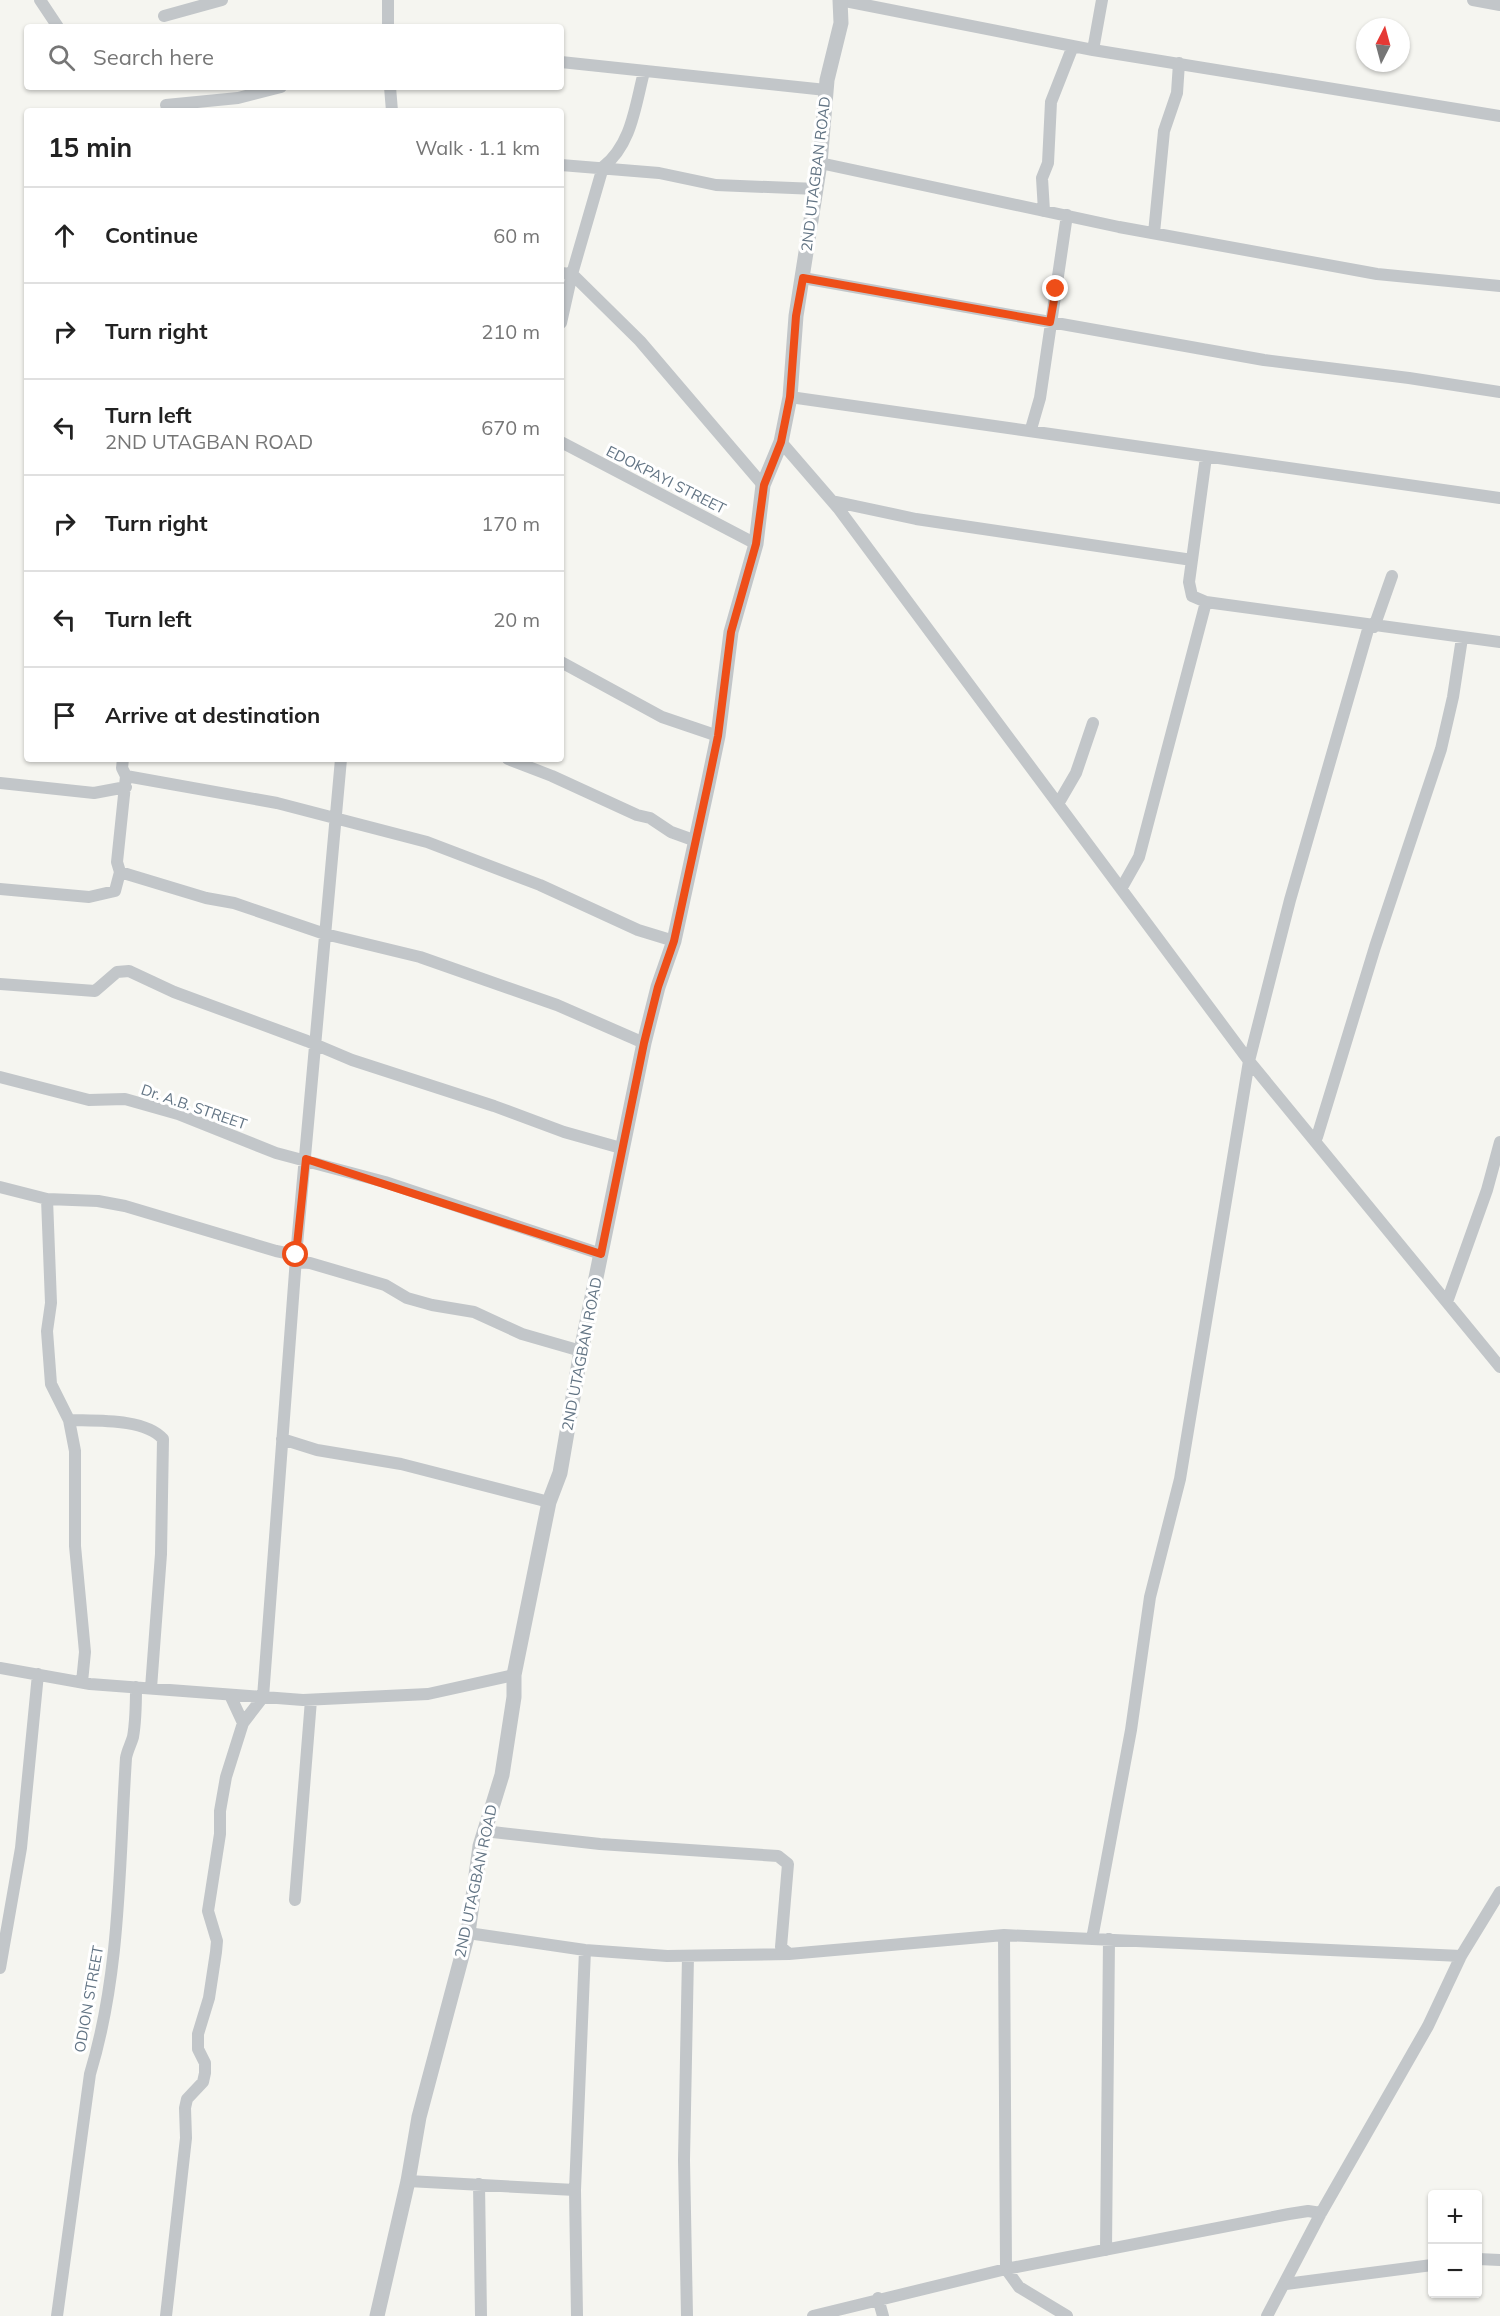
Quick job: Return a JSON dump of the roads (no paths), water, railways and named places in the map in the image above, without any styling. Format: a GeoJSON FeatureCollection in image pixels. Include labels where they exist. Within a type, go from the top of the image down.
{"type":"FeatureCollection","features":[{"type":"Feature","properties":{"kind":"street"},"geometry":{"type":"LineString","coordinates":[[40,0],[56,24]]}},
{"type":"Feature","properties":{"kind":"street"},"geometry":{"type":"LineString","coordinates":[[164,16],[222,0]]}},
{"type":"Feature","properties":{"kind":"street"},"geometry":{"type":"LineString","coordinates":[[388,0],[388,24]]}},
{"type":"Feature","properties":{"kind":"street"},"geometry":{"type":"LineString","coordinates":[[840,0],[1093,50],[1500,116]]}},
{"type":"Feature","properties":{"kind":"street","name":"2ND UTAGBAN ROAD"},"geometry":{"type":"LineString","coordinates":[[377,2316],[408,2181],[418,2117],[468,1933],[484,1831],[502,1775],[514,1697],[514,1675],[549,1502],[560,1473],[581,1351],[621,1148],[658,987],[674,941],[718,736],[731,632],[756,544],[764,485],[781,442],[790,397],[796,316],[817,189],[826,90],[840,23],[840,0]]}},
{"type":"Feature","properties":{"kind":"street"},"geometry":{"type":"LineString","coordinates":[[1093,50],[1102,0]]}},
{"type":"Feature","properties":{"kind":"street"},"geometry":{"type":"LineString","coordinates":[[1473,0],[1500,5]]}},
{"type":"Feature","properties":{"kind":"street"},"geometry":{"type":"LineString","coordinates":[[1044,210],[1042,178],[1048,163],[1051,102],[1073,46]]}},
{"type":"Feature","properties":{"kind":"street"},"geometry":{"type":"LineString","coordinates":[[564,62],[826,90]]}},
{"type":"Feature","properties":{"kind":"street"},"geometry":{"type":"LineString","coordinates":[[1154,233],[1164,131],[1177,93],[1179,63]]}},
{"type":"Feature","properties":{"kind":"street"},"geometry":{"type":"LineString","coordinates":[[564,294],[566,274],[603,167],[615,158],[626,140],[644,72]]}},
{"type":"Feature","properties":{"kind":"street"},"geometry":{"type":"LineString","coordinates":[[166,105],[238,98],[269,90]]}},
{"type":"Feature","properties":{"kind":"street"},"geometry":{"type":"LineString","coordinates":[[390,90],[392,108]]}},
{"type":"Feature","properties":{"kind":"street"},"geometry":{"type":"LineString","coordinates":[[820,163],[1154,233],[1377,274],[1500,286]]}},
{"type":"Feature","properties":{"kind":"street"},"geometry":{"type":"LineString","coordinates":[[564,165],[659,173],[716,185],[817,189]]}},
{"type":"Feature","properties":{"kind":"street"},"geometry":{"type":"LineString","coordinates":[[1031,429],[1040,398],[1067,215]]}},
{"type":"Feature","properties":{"kind":"street"},"geometry":{"type":"LineString","coordinates":[[566,274],[640,341],[764,485]]}},
{"type":"Feature","properties":{"kind":"street"},"geometry":{"type":"LineString","coordinates":[[803,278],[1264,360],[1500,392]]}},
{"type":"Feature","properties":{"kind":"street"},"geometry":{"type":"LineString","coordinates":[[790,397],[1500,498]]}},
{"type":"Feature","properties":{"kind":"street"},"geometry":{"type":"LineString","coordinates":[[781,442],[832,501],[1249,1061],[1500,1367]]}},
{"type":"Feature","properties":{"kind":"street","name":"EDOKPAYI STREET"},"geometry":{"type":"LineString","coordinates":[[564,444],[756,544]]}},
{"type":"Feature","properties":{"kind":"street"},"geometry":{"type":"LineString","coordinates":[[1206,457],[1189,582],[1192,596],[1206,602],[1371,627],[1500,642]]}},
{"type":"Feature","properties":{"kind":"street"},"geometry":{"type":"LineString","coordinates":[[832,501],[916,519],[1192,560]]}},
{"type":"Feature","properties":{"kind":"street"},"geometry":{"type":"LineString","coordinates":[[1092,1938],[1131,1730],[1150,1597],[1180,1479],[1249,1061],[1290,900],[1371,627],[1392,576]]}},
{"type":"Feature","properties":{"kind":"street"},"geometry":{"type":"LineString","coordinates":[[1121,889],[1139,858],[1206,602]]}},
{"type":"Feature","properties":{"kind":"street"},"geometry":{"type":"LineString","coordinates":[[1317,1137],[1375,947],[1441,749],[1453,698],[1462,638]]}},
{"type":"Feature","properties":{"kind":"street"},"geometry":{"type":"LineString","coordinates":[[564,664],[662,717],[718,736]]}},
{"type":"Feature","properties":{"kind":"street"},"geometry":{"type":"LineString","coordinates":[[1058,804],[1076,773],[1093,723]]}},
{"type":"Feature","properties":{"kind":"street"},"geometry":{"type":"LineString","coordinates":[[0,889],[57,896],[101,896],[116,891],[120,872],[117,862],[126,782],[123,762]]}},
{"type":"Feature","properties":{"kind":"street"},"geometry":{"type":"LineString","coordinates":[[166,2316],[175,2260],[186,2138],[185,2108],[187,2099],[203,2082],[205,2073],[205,2063],[198,2049],[198,2034],[209,1998],[216,1952],[217,1941],[208,1911],[220,1834],[220,1811],[226,1777],[243,1723],[263,1697],[296,1259],[341,762]]}},
{"type":"Feature","properties":{"kind":"street"},"geometry":{"type":"LineString","coordinates":[[516,762],[552,776],[636,815],[650,818],[672,832],[696,841]]}},
{"type":"Feature","properties":{"kind":"street"},"geometry":{"type":"LineString","coordinates":[[0,783],[94,793],[126,782],[336,816],[427,842],[487,864],[638,930],[674,941]]}},
{"type":"Feature","properties":{"kind":"street"},"geometry":{"type":"LineString","coordinates":[[120,872],[206,898],[234,903],[325,934],[362,941],[430,961],[557,1005],[644,1043]]}},
{"type":"Feature","properties":{"kind":"street"},"geometry":{"type":"LineString","coordinates":[[0,984],[95,991],[117,972],[129,970],[174,992],[315,1046],[564,1132],[621,1148]]}},
{"type":"Feature","properties":{"kind":"street","name":"Dr. A.B. STREET"},"geometry":{"type":"LineString","coordinates":[[0,1077],[89,1100],[125,1099],[145,1104],[218,1128],[276,1153],[306,1159],[572,1242],[601,1254]]}},
{"type":"Feature","properties":{"kind":"street"},"geometry":{"type":"LineString","coordinates":[[1447,1302],[1476,1223],[1500,1142]]}},
{"type":"Feature","properties":{"kind":"street"},"geometry":{"type":"LineString","coordinates":[[0,1187],[47,1199],[98,1201],[125,1206],[385,1285],[407,1298],[474,1312],[522,1334],[581,1351]]}},
{"type":"Feature","properties":{"kind":"street"},"geometry":{"type":"LineString","coordinates":[[47,1199],[51,1303],[48,1314],[47,1350],[51,1384],[69,1420],[75,1451],[75,1546],[85,1652],[82,1682]]}},
{"type":"Feature","properties":{"kind":"street"},"geometry":{"type":"LineString","coordinates":[[69,1420],[121,1422],[156,1431],[163,1439],[161,1554],[151,1689]]}},
{"type":"Feature","properties":{"kind":"street"},"geometry":{"type":"LineString","coordinates":[[282,1439],[317,1450],[401,1464],[549,1502]]}},
{"type":"Feature","properties":{"kind":"street"},"geometry":{"type":"LineString","coordinates":[[0,1668],[82,1682],[311,1700],[428,1694],[514,1675]]}},
{"type":"Feature","properties":{"kind":"street"},"geometry":{"type":"LineString","coordinates":[[0,1968],[21,1848],[38,1674]]}},
{"type":"Feature","properties":{"kind":"street","name":"ODION STREET"},"geometry":{"type":"LineString","coordinates":[[57,2316],[90,2074],[101,2039],[110,1980],[123,1843],[126,1756],[136,1722],[136,1687]]}},
{"type":"Feature","properties":{"kind":"street"},"geometry":{"type":"LineString","coordinates":[[230,1695],[243,1723]]}},
{"type":"Feature","properties":{"kind":"street"},"geometry":{"type":"LineString","coordinates":[[296,1900],[311,1700]]}},
{"type":"Feature","properties":{"kind":"street"},"geometry":{"type":"LineString","coordinates":[[484,1831],[600,1844],[778,1856],[788,1864],[781,1947],[789,1954]]}},
{"type":"Feature","properties":{"kind":"street"},"geometry":{"type":"LineString","coordinates":[[1266,2316],[1286,2284],[1321,2213],[1428,2026],[1461,1956],[1500,1892]]}},
{"type":"Feature","properties":{"kind":"street"},"geometry":{"type":"LineString","coordinates":[[468,1933],[585,1950],[688,1956],[789,1954],[1004,1935],[1461,1956]]}},
{"type":"Feature","properties":{"kind":"street"},"geometry":{"type":"LineString","coordinates":[[1004,1935],[1006,2270],[1019,2287],[1067,2316]]}},
{"type":"Feature","properties":{"kind":"street"},"geometry":{"type":"LineString","coordinates":[[1106,2250],[1109,1939]]}},
{"type":"Feature","properties":{"kind":"street"},"geometry":{"type":"LineString","coordinates":[[577,2316],[575,2190],[585,1950]]}},
{"type":"Feature","properties":{"kind":"street"},"geometry":{"type":"LineString","coordinates":[[687,2316],[684,2160],[688,1956]]}},
{"type":"Feature","properties":{"kind":"street"},"geometry":{"type":"LineString","coordinates":[[408,2181],[575,2190]]}},
{"type":"Feature","properties":{"kind":"street"},"geometry":{"type":"LineString","coordinates":[[479,2184],[481,2316]]}},
{"type":"Feature","properties":{"kind":"street"},"geometry":{"type":"LineString","coordinates":[[814,2316],[878,2298],[1006,2270],[1289,2214],[1308,2211],[1321,2213]]}},
{"type":"Feature","properties":{"kind":"street"},"geometry":{"type":"LineString","coordinates":[[1482,2259],[1500,2260]]}},
{"type":"Feature","properties":{"kind":"street"},"geometry":{"type":"LineString","coordinates":[[1286,2284],[1428,2266]]}},
{"type":"Feature","properties":{"kind":"street"},"geometry":{"type":"LineString","coordinates":[[878,2298],[883,2316]]}}]}
